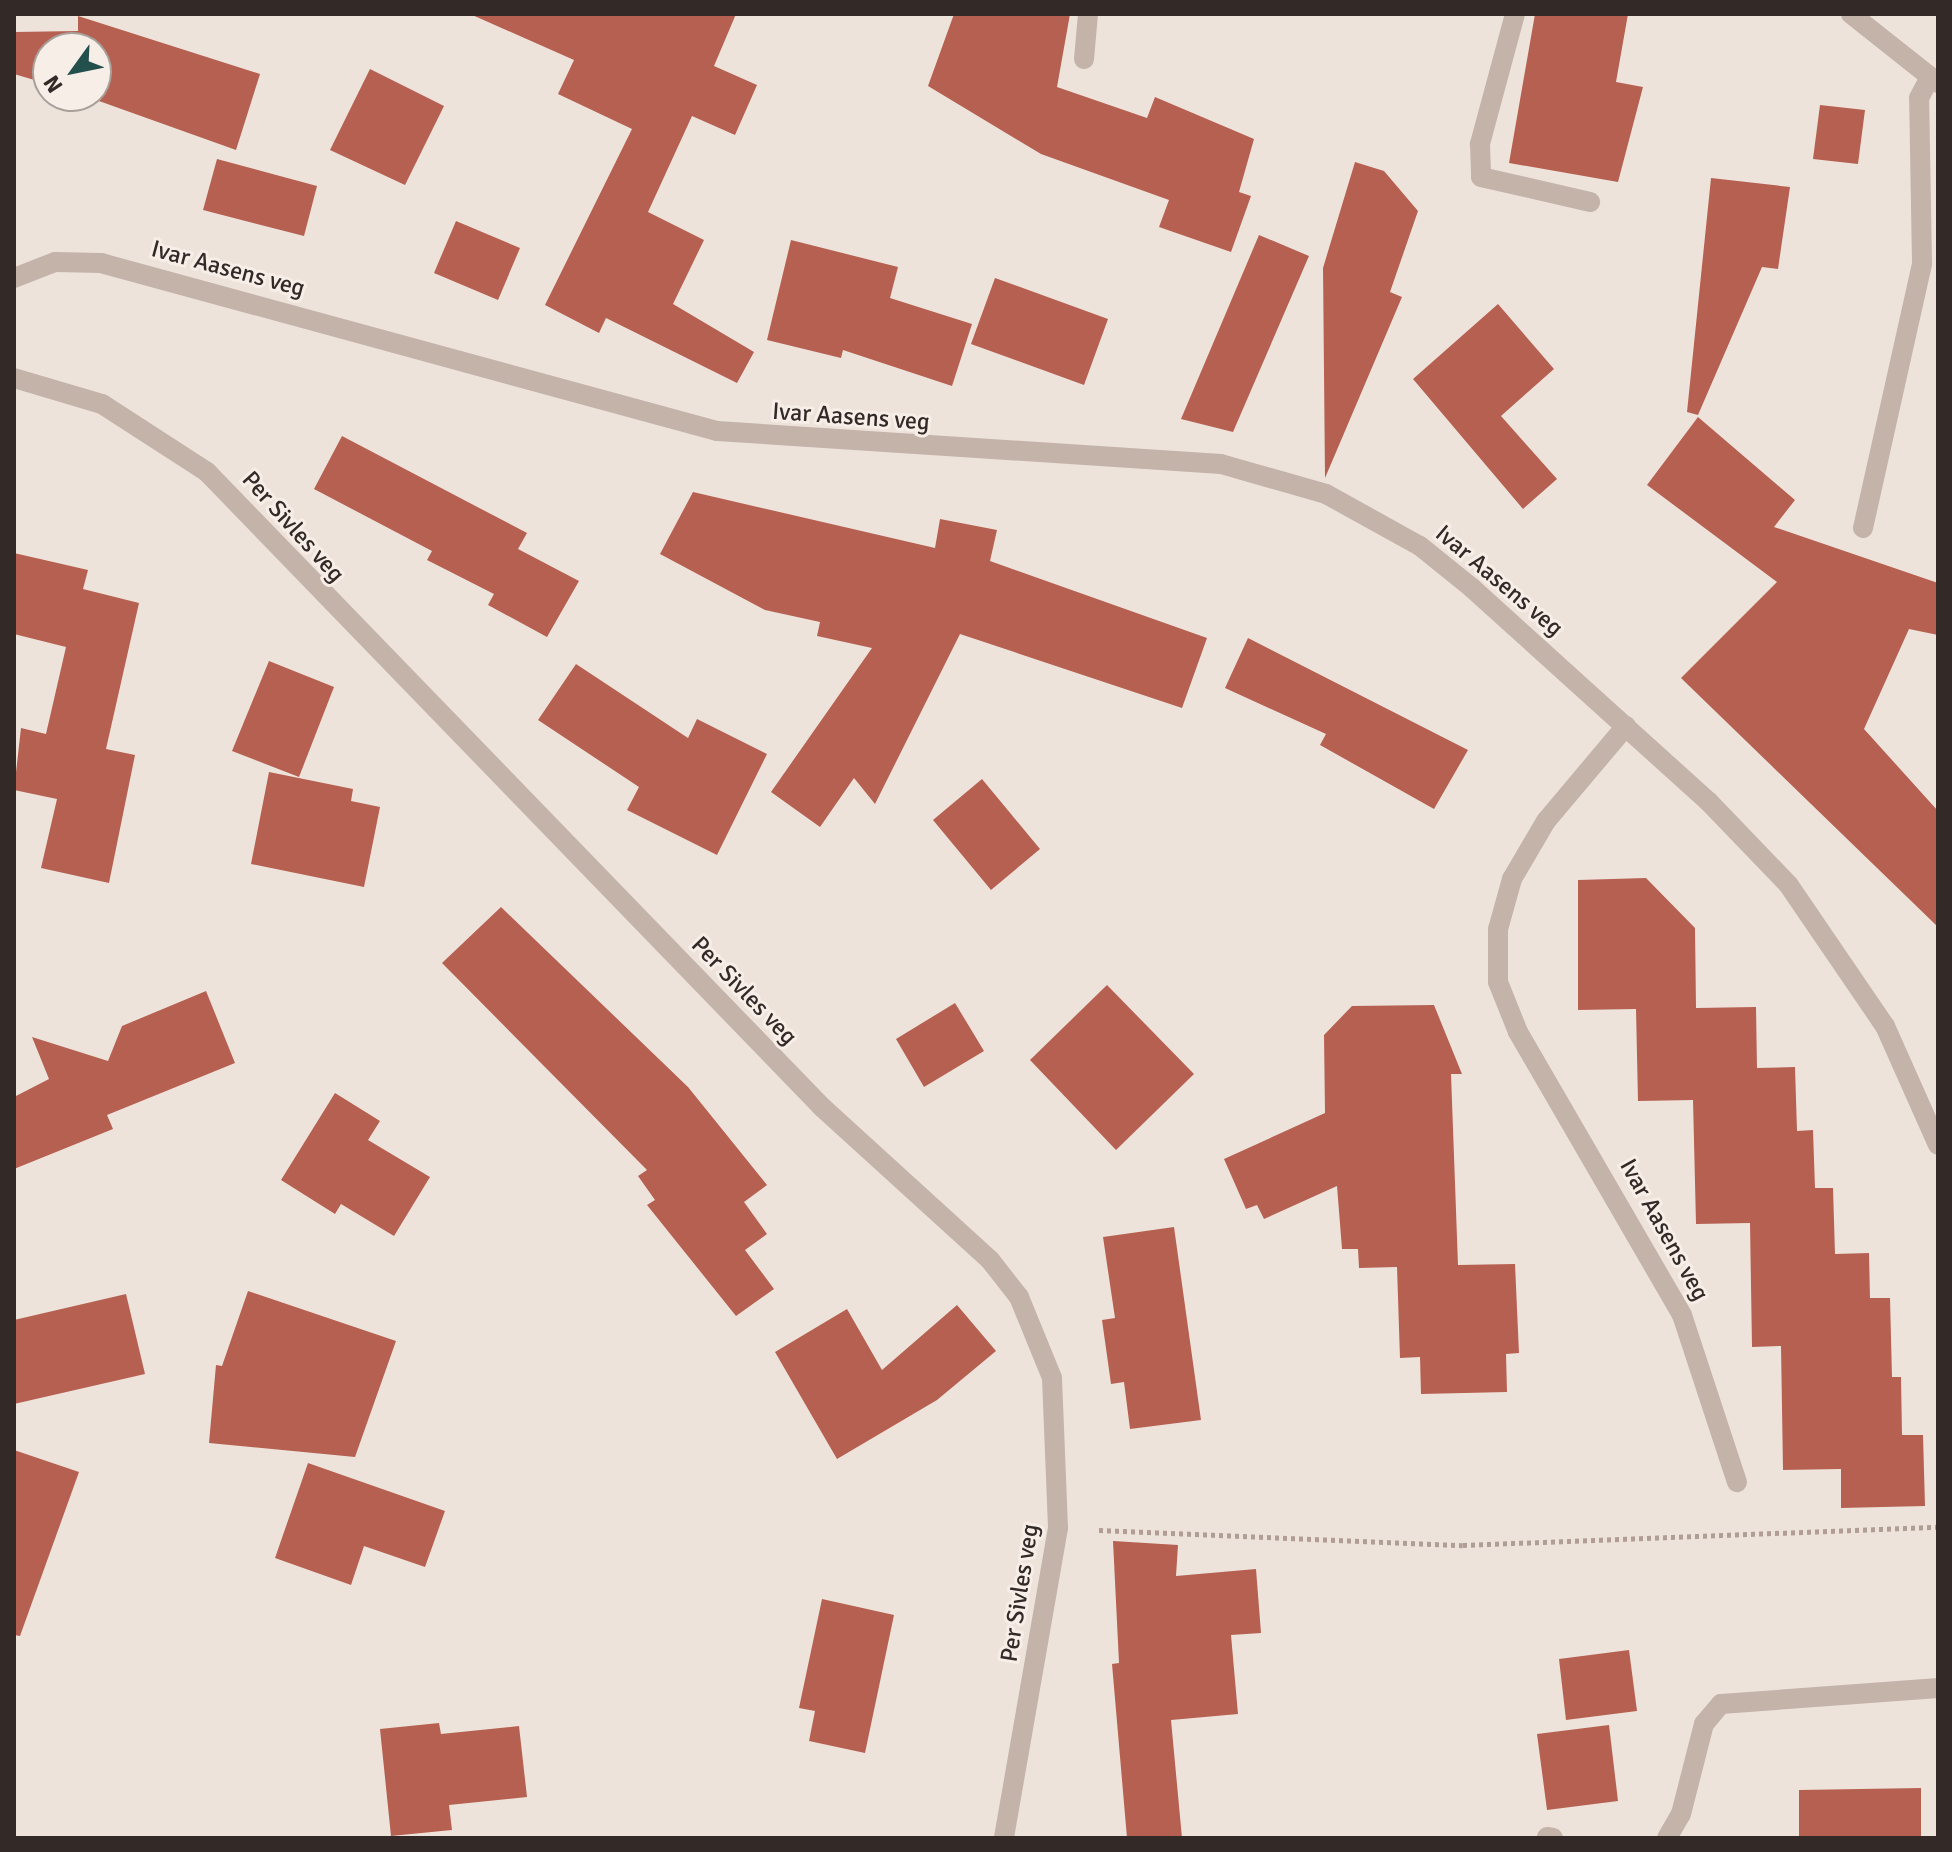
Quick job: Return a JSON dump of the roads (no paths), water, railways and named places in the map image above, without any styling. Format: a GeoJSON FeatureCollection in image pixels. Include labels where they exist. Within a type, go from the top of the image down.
{"type":"FeatureCollection","features":[{"type":"Feature","properties":{"kind":"street"},"geometry":{"type":"LineString","coordinates":[[1084,59],[1088,14]]}},
{"type":"Feature","properties":{"kind":"street"},"geometry":{"type":"LineString","coordinates":[[1515,14],[1480,144],[1481,177],[1590,202]]}},
{"type":"Feature","properties":{"kind":"street"},"geometry":{"type":"LineString","coordinates":[[1851,14],[1934,80],[1919,98],[1922,263],[1863,528]]}},
{"type":"Feature","properties":{"kind":"street","name":"Ivar Aasens veg"},"geometry":{"type":"LineString","coordinates":[[14,278],[55,262],[101,263],[728,433],[1172,460],[1284,479],[1370,515],[1420,546],[1626,726],[1788,884],[1835,946],[1885,1026],[1938,1145]]}},
{"type":"Feature","properties":{"kind":"street","name":"Per Sivles veg"},"geometry":{"type":"LineString","coordinates":[[14,378],[102,404],[207,472],[823,1108],[990,1260],[1019,1297],[1052,1378],[1058,1528],[1004,1838]]}},
{"type":"Feature","properties":{"kind":"street","name":"Ivar Aasens veg"},"geometry":{"type":"LineString","coordinates":[[1626,726],[1546,821],[1512,879],[1498,929],[1498,982],[1518,1032],[1665,1279],[1706,1373],[1737,1482]]}},
{"type":"Feature","properties":{"kind":"street"},"geometry":{"type":"LineString","coordinates":[[1667,1838],[1704,1724],[1721,1704],[1938,1688]]}}]}
